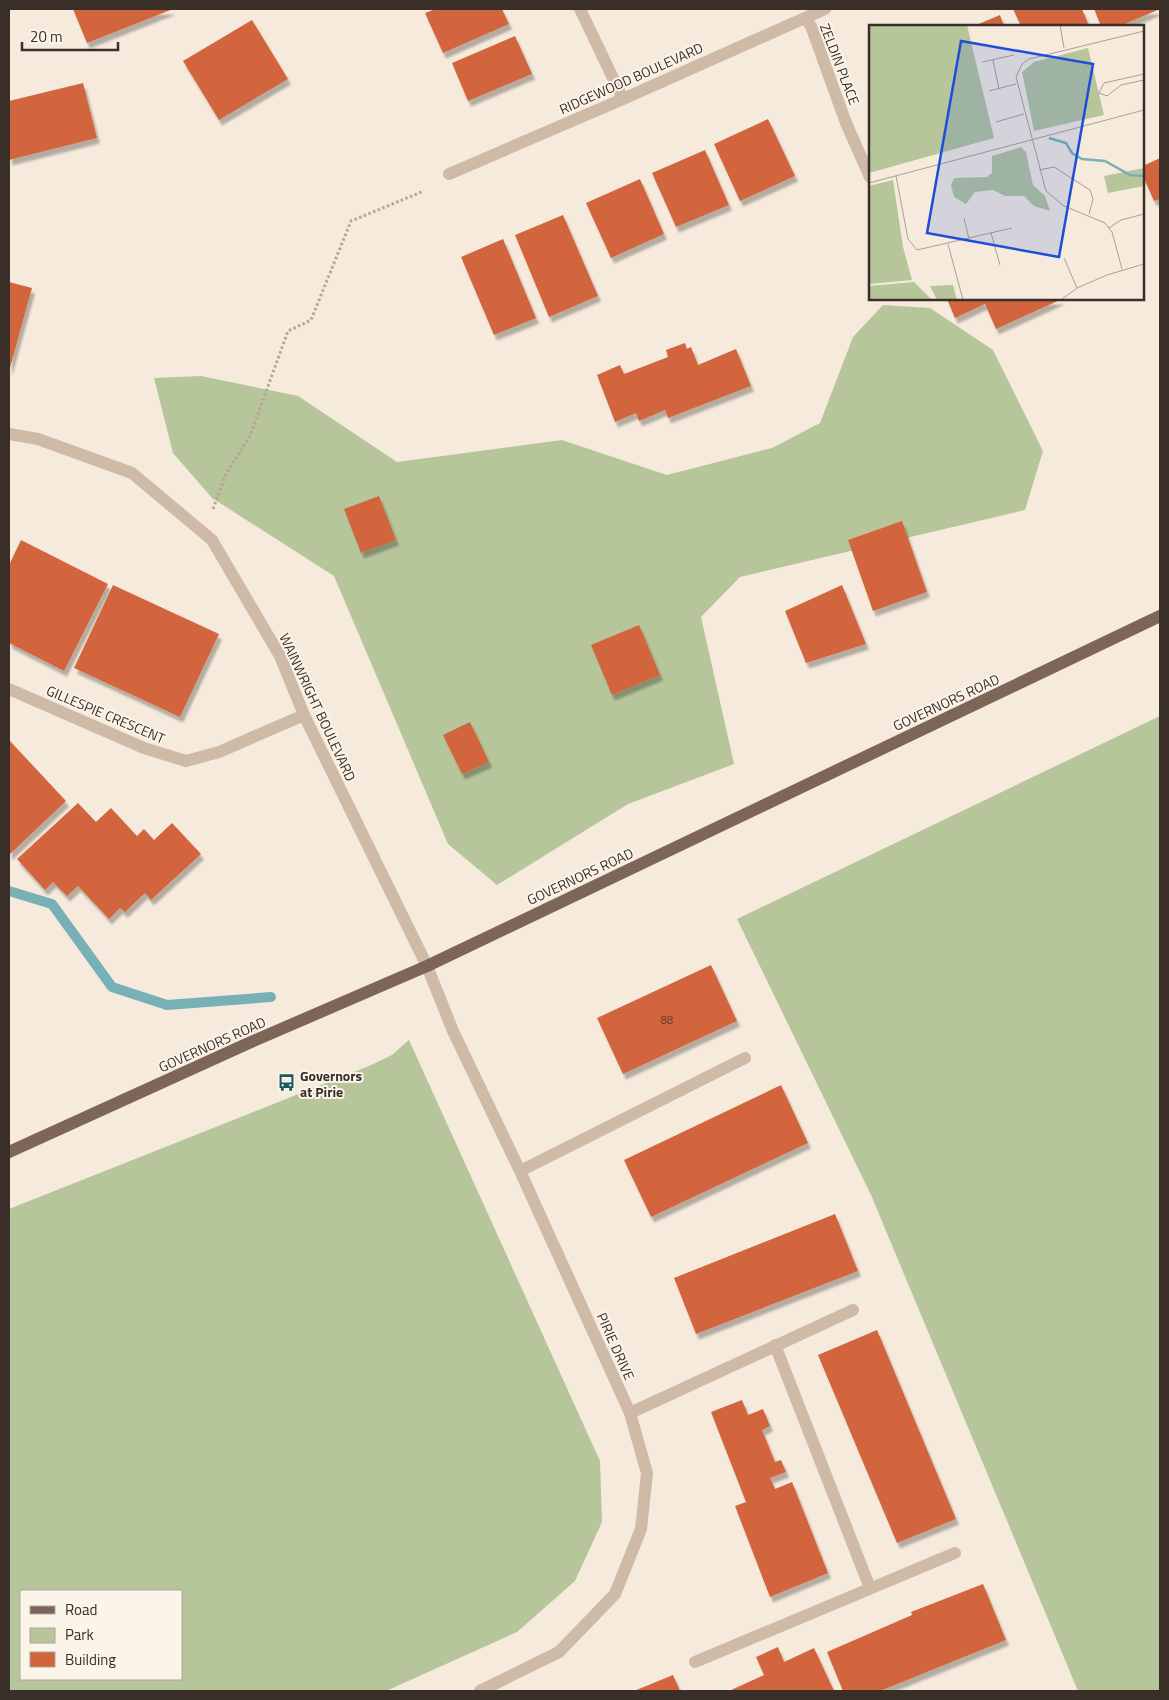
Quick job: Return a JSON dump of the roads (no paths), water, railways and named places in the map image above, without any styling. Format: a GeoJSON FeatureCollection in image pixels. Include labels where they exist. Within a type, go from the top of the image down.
{"type":"FeatureCollection","features":[{"type":"Feature","properties":{"kind":"main road","name":"GOVERNORS ROAD"},"geometry":{"type":"LineString","coordinates":[[9,1152],[242,1046],[427,966],[1160,616]]}},
{"type":"Feature","properties":{"kind":"street"},"geometry":{"type":"LineString","coordinates":[[580,9],[623,99]]}},
{"type":"Feature","properties":{"kind":"street","name":"RIDGEWOOD BOULEVARD"},"geometry":{"type":"LineString","coordinates":[[449,174],[825,9]]}},
{"type":"Feature","properties":{"kind":"street","name":"ZELDIN PLACE"},"geometry":{"type":"LineString","coordinates":[[805,18],[811,26],[846,123],[869,174]]}},
{"type":"Feature","properties":{"kind":"street","name":"WAINWRIGHT BOULEVARD"},"geometry":{"type":"LineString","coordinates":[[9,434],[38,439],[132,473],[212,540],[280,656],[304,715],[427,966]]}},
{"type":"Feature","properties":{"kind":"street","name":"GILLESPIE CRESCENT"},"geometry":{"type":"LineString","coordinates":[[9,689],[144,748],[186,761],[219,752],[304,715]]}},
{"type":"Feature","properties":{"kind":"street","name":"PIRIE DRIVE"},"geometry":{"type":"LineString","coordinates":[[427,966],[453,1032],[520,1171],[630,1413],[647,1473],[640,1529],[615,1594],[560,1652],[480,1691]]}},
{"type":"Feature","properties":{"kind":"street"},"geometry":{"type":"LineString","coordinates":[[520,1171],[744,1058]]}},
{"type":"Feature","properties":{"kind":"street"},"geometry":{"type":"LineString","coordinates":[[630,1413],[853,1310]]}},
{"type":"Feature","properties":{"kind":"street"},"geometry":{"type":"LineString","coordinates":[[775,1345],[870,1588]]}},
{"type":"Feature","properties":{"kind":"street"},"geometry":{"type":"LineString","coordinates":[[696,1662],[954,1553]]}},
{"type":"Feature","properties":{"kind":"waterway"},"geometry":{"type":"LineString","coordinates":[[9,891],[52,904],[112,987],[167,1005],[271,997]]}},
{"type":"Feature","properties":{"kind":"place","name":"Governors at Pirie"},"geometry":{"type":"Point","coordinates":[286,1083]}}]}
